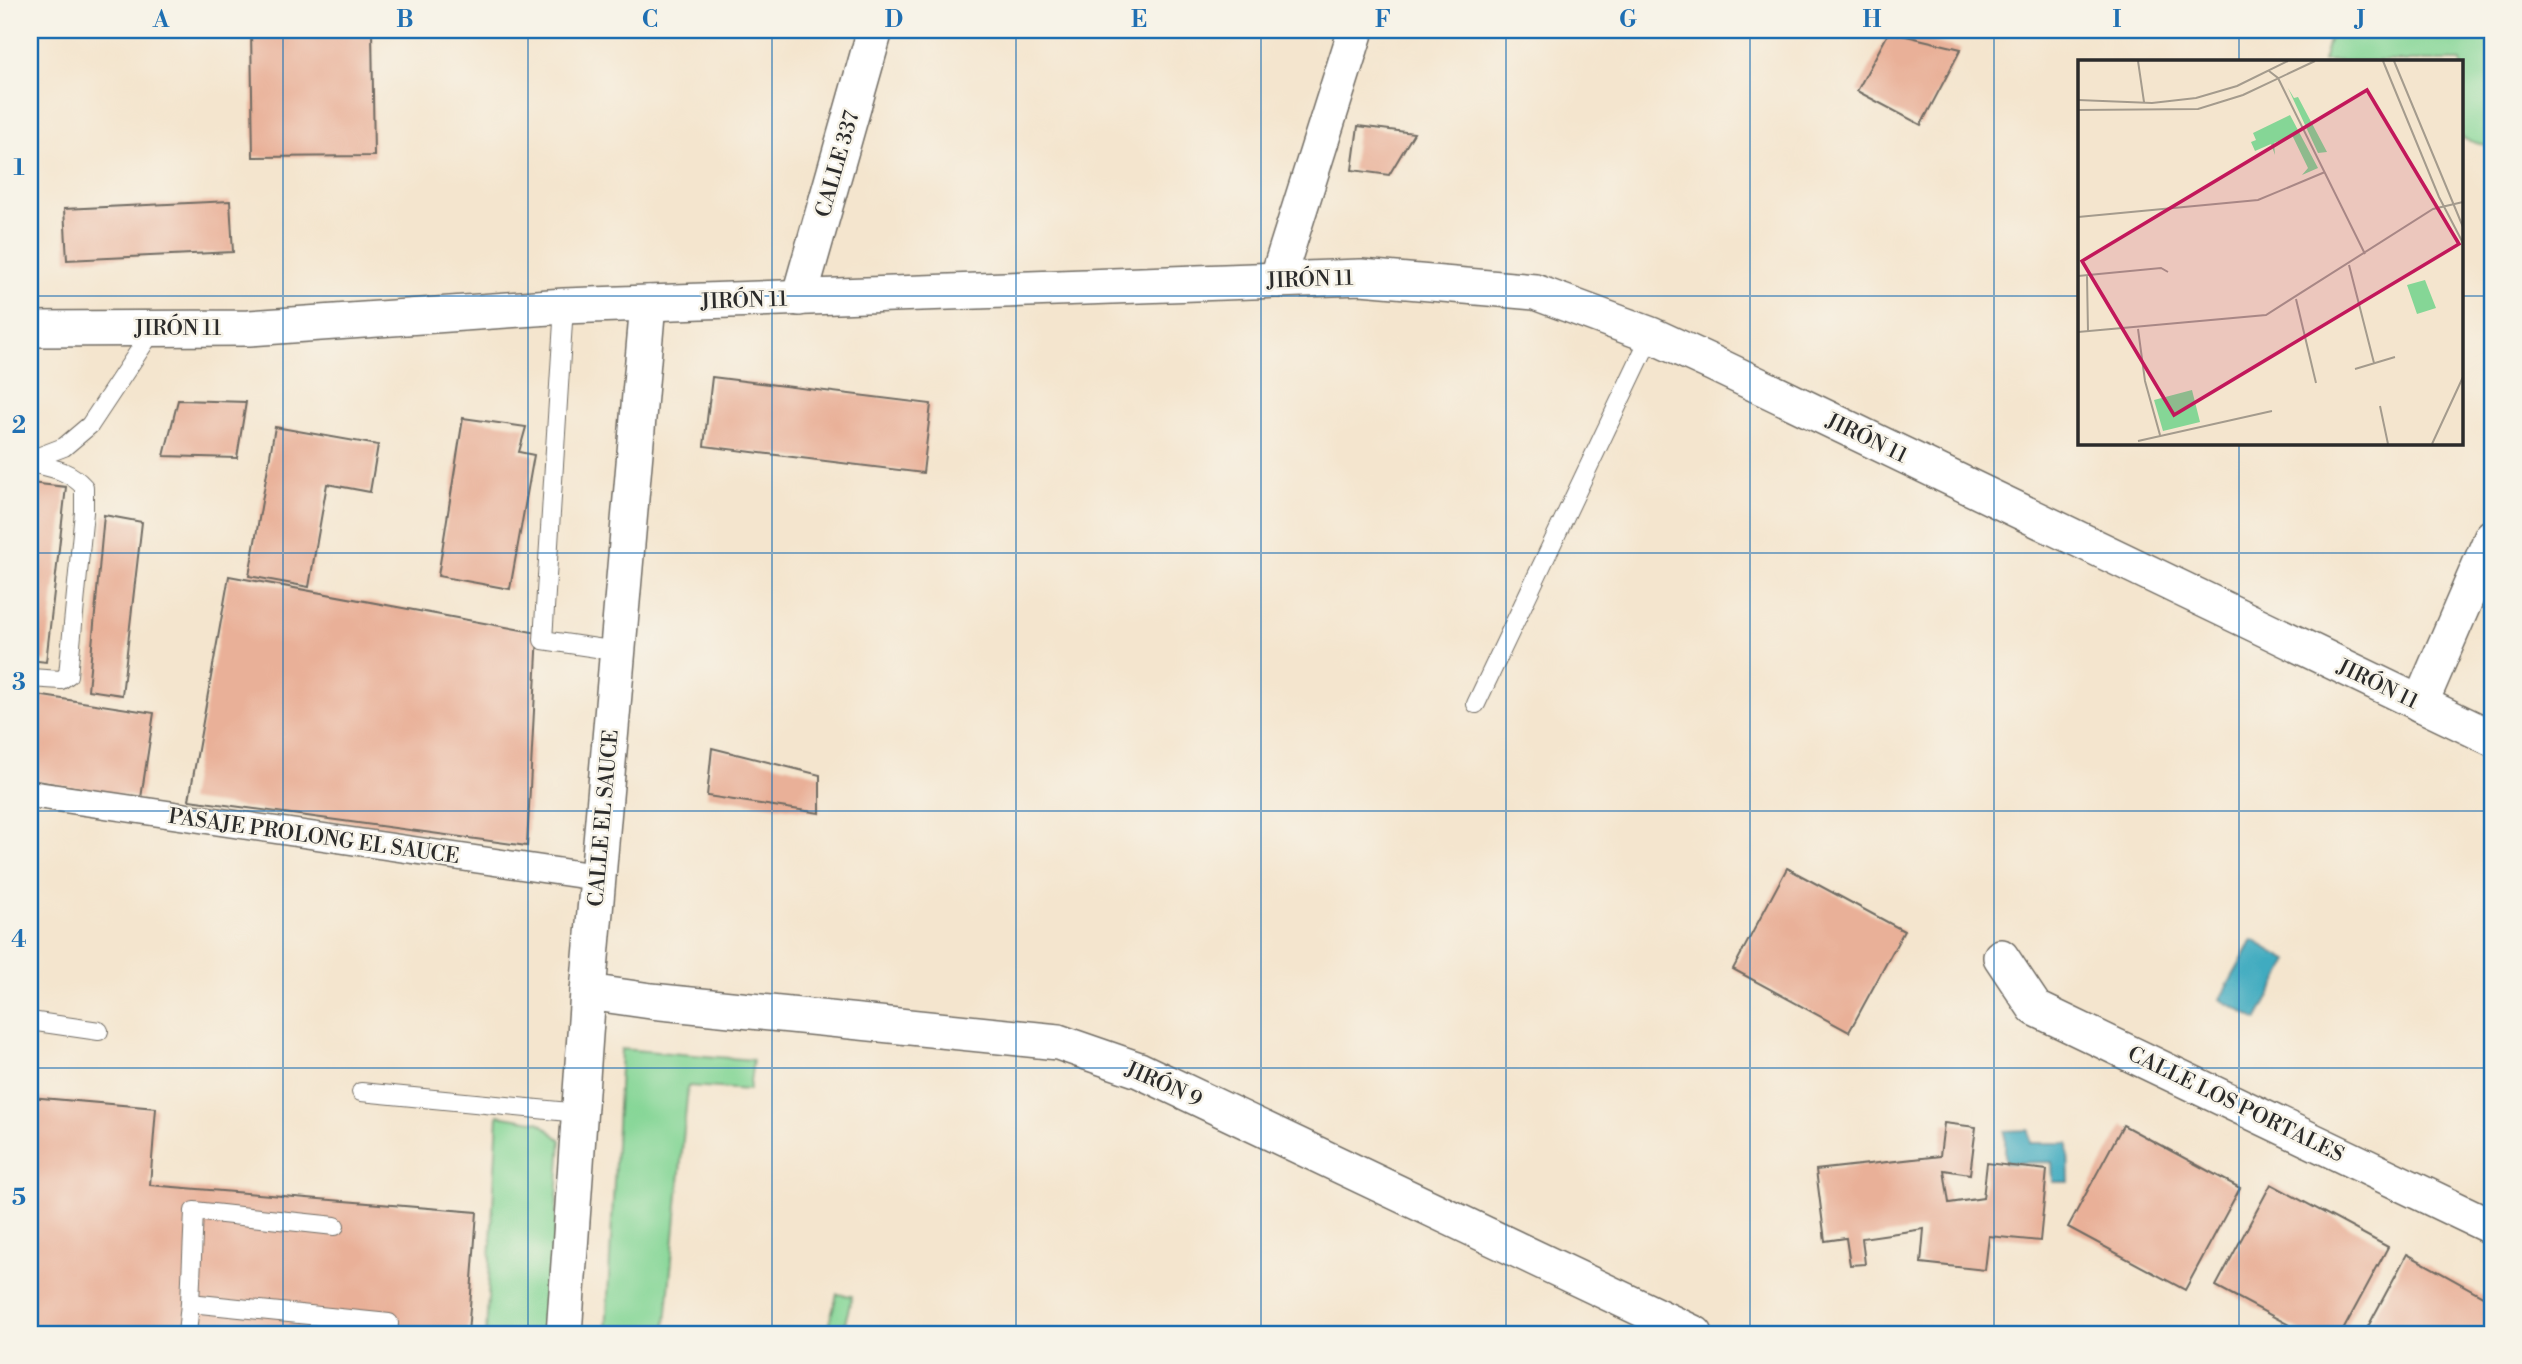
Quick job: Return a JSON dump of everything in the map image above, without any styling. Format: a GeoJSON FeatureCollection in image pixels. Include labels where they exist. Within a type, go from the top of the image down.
{"type":"FeatureCollection","features":[{"type":"Feature","properties":{"kind":"street","name":"CALLE 337"},"geometry":{"type":"LineString","coordinates":[[799,298],[875,30]]}},
{"type":"Feature","properties":{"kind":"street"},"geometry":{"type":"LineString","coordinates":[[1277,280],[1356,30]]}},
{"type":"Feature","properties":{"kind":"street","name":"JIRÓN 11"},"geometry":{"type":"LineString","coordinates":[[30,329],[249,328],[564,306],[1361,277],[1535,292],[1651,335],[2492,738]]}},
{"type":"Feature","properties":{"kind":"street","name":"CALLE EL SAUCE"},"geometry":{"type":"LineString","coordinates":[[564,1334],[597,877],[648,303]]}},
{"type":"Feature","properties":{"kind":"street"},"geometry":{"type":"LineString","coordinates":[[2420,704],[2492,537]]}},
{"type":"Feature","properties":{"kind":"street","name":"PASAJE PROLONG EL SAUCE"},"geometry":{"type":"LineString","coordinates":[[30,794],[597,877]]}},
{"type":"Feature","properties":{"kind":"street","name":"CALLE LOS PORTALES"},"geometry":{"type":"LineString","coordinates":[[2001,957],[2035,1008],[2492,1227]]}},
{"type":"Feature","properties":{"kind":"street","name":"JIRÓN 9"},"geometry":{"type":"LineString","coordinates":[[588,992],[651,1001],[1058,1042],[1139,1070],[1695,1334]]}},
{"type":"Feature","properties":{"kind":"lane"},"geometry":{"type":"LineString","coordinates":[[564,306],[543,640],[617,651]]}},
{"type":"Feature","properties":{"kind":"lane"},"geometry":{"type":"LineString","coordinates":[[30,462],[64,447],[90,425],[155,327]]}},
{"type":"Feature","properties":{"kind":"lane"},"geometry":{"type":"LineString","coordinates":[[1476,704],[1651,335]]}},
{"type":"Feature","properties":{"kind":"lane"},"geometry":{"type":"LineString","coordinates":[[30,462],[73,475],[84,487],[85,512],[68,675],[61,680],[30,678]]}},
{"type":"Feature","properties":{"kind":"lane"},"geometry":{"type":"LineString","coordinates":[[30,1021],[99,1031]]}},
{"type":"Feature","properties":{"kind":"lane"},"geometry":{"type":"LineString","coordinates":[[361,1092],[579,1113]]}},
{"type":"Feature","properties":{"kind":"lane"},"geometry":{"type":"LineString","coordinates":[[187,1334],[194,1211],[335,1226]]}},
{"type":"Feature","properties":{"kind":"lane"},"geometry":{"type":"LineString","coordinates":[[190,1303],[389,1322],[388,1334]]}},
{"type":"Feature","properties":{"kind":"green space"},"geometry":{"type":"Polygon","coordinates":[[[2332,30],[2492,30],[2492,148],[2462,138],[2462,60],[2323,60],[2332,30]]]}},
{"type":"Feature","properties":{"kind":"green space"},"geometry":{"type":"Polygon","coordinates":[[[621,1049],[753,1060],[749,1090],[688,1086],[665,1334],[606,1334],[621,1049]]]}},
{"type":"Feature","properties":{"kind":"green space"},"geometry":{"type":"Polygon","coordinates":[[[498,1115],[539,1122],[561,1140],[548,1334],[486,1334],[498,1115]]]}},
{"type":"Feature","properties":{"kind":"green space"},"geometry":{"type":"Polygon","coordinates":[[[837,1294],[852,1296],[842,1334],[826,1334],[837,1294]]]}},
{"type":"Feature","properties":{"kind":"water"},"geometry":{"type":"Polygon","coordinates":[[[2253,940],[2289,961],[2257,1020],[2220,999],[2253,940]]]}},
{"type":"Feature","properties":{"kind":"water"},"geometry":{"type":"Polygon","coordinates":[[[2029,1130],[2030,1143],[2068,1143],[2069,1182],[2053,1182],[2052,1162],[2005,1163],[2005,1131],[2029,1130]]]}},
{"type":"Feature","properties":{"kind":"building"},"geometry":{"type":"Polygon","coordinates":[[[251,30],[372,30],[374,156],[253,157],[251,30]]]}},
{"type":"Feature","properties":{"kind":"building"},"geometry":{"type":"Polygon","coordinates":[[[1889,32],[1961,49],[1921,125],[1857,91],[1889,32]]]}},
{"type":"Feature","properties":{"kind":"building"},"geometry":{"type":"Polygon","coordinates":[[[1358,126],[1414,133],[1389,175],[1352,170],[1358,126]]]}},
{"type":"Feature","properties":{"kind":"building"},"geometry":{"type":"Polygon","coordinates":[[[230,201],[233,252],[67,260],[64,209],[230,201]]]}},
{"type":"Feature","properties":{"kind":"building"},"geometry":{"type":"Polygon","coordinates":[[[712,377],[931,404],[923,473],[704,446],[712,377]]]}},
{"type":"Feature","properties":{"kind":"building"},"geometry":{"type":"Polygon","coordinates":[[[178,400],[246,402],[237,458],[164,456],[178,400]]]}},
{"type":"Feature","properties":{"kind":"building"},"geometry":{"type":"Polygon","coordinates":[[[463,418],[526,427],[519,452],[534,455],[510,589],[438,576],[463,418]]]}},
{"type":"Feature","properties":{"kind":"building"},"geometry":{"type":"Polygon","coordinates":[[[275,427],[378,445],[370,492],[327,484],[309,587],[249,576],[275,427]]]}},
{"type":"Feature","properties":{"kind":"building"},"geometry":{"type":"Polygon","coordinates":[[[30,483],[66,487],[46,662],[30,660],[30,483]]]}},
{"type":"Feature","properties":{"kind":"building"},"geometry":{"type":"Polygon","coordinates":[[[104,515],[142,522],[122,695],[88,690],[104,515]]]}},
{"type":"Feature","properties":{"kind":"building"},"geometry":{"type":"Polygon","coordinates":[[[229,576],[538,633],[527,846],[189,800],[229,576]]]}},
{"type":"Feature","properties":{"kind":"building"},"geometry":{"type":"Polygon","coordinates":[[[30,694],[154,713],[141,798],[30,780],[30,694]]]}},
{"type":"Feature","properties":{"kind":"building"},"geometry":{"type":"Polygon","coordinates":[[[712,748],[820,775],[820,813],[707,796],[712,748]]]}},
{"type":"Feature","properties":{"kind":"building"},"geometry":{"type":"Polygon","coordinates":[[[1787,868],[1904,931],[1849,1032],[1733,969],[1787,868]]]}},
{"type":"Feature","properties":{"kind":"building"},"geometry":{"type":"Polygon","coordinates":[[[30,1097],[156,1108],[150,1185],[477,1212],[468,1334],[30,1334],[30,1097]]]}},
{"type":"Feature","properties":{"kind":"building"},"geometry":{"type":"Polygon","coordinates":[[[1944,1123],[1976,1127],[1970,1174],[1944,1170],[1949,1203],[1983,1198],[1987,1163],[2047,1170],[2040,1241],[1989,1236],[1985,1270],[1921,1263],[1924,1229],[1862,1238],[1865,1264],[1850,1265],[1846,1238],[1825,1241],[1816,1170],[1940,1156],[1944,1123]]]}},
{"type":"Feature","properties":{"kind":"building"},"geometry":{"type":"Polygon","coordinates":[[[2123,1125],[2240,1188],[2185,1290],[2068,1227],[2123,1125]]]}},
{"type":"Feature","properties":{"kind":"building"},"geometry":{"type":"Polygon","coordinates":[[[2271,1184],[2388,1247],[2341,1334],[2306,1334],[2216,1286],[2271,1184]]]}},
{"type":"Feature","properties":{"kind":"building"},"geometry":{"type":"Polygon","coordinates":[[[2407,1254],[2492,1301],[2492,1334],[2364,1334],[2407,1254]]]}}]}
